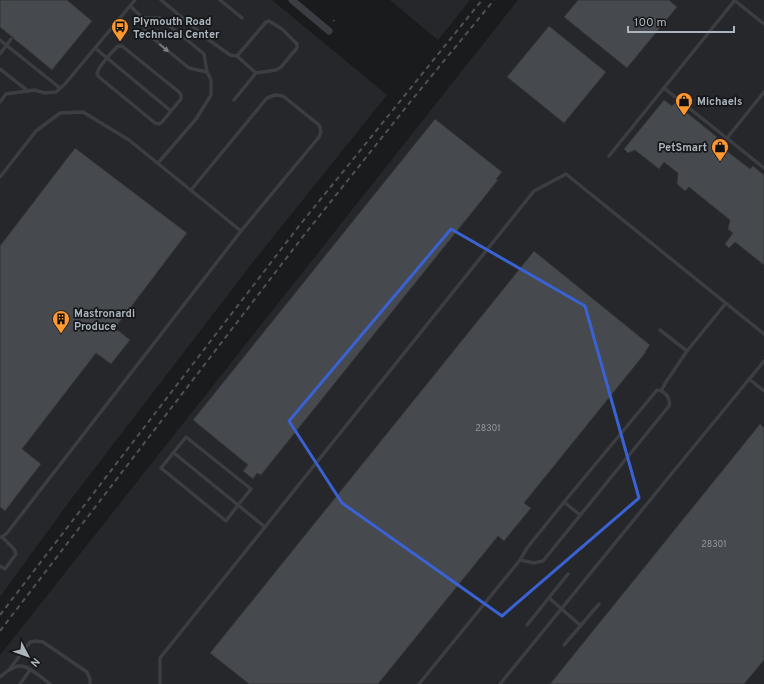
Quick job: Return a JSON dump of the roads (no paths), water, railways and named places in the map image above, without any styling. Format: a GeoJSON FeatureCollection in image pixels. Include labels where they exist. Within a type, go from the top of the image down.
{"type":"FeatureCollection","features":[{"type":"Feature","properties":{"kind":"street"},"geometry":{"type":"LineString","coordinates":[[292,0],[329,31]]}},
{"type":"Feature","properties":{"kind":"lane"},"geometry":{"type":"LineString","coordinates":[[0,102],[6,94],[34,90],[45,93],[56,92],[65,84],[135,0]]}},
{"type":"Feature","properties":{"kind":"lane"},"geometry":{"type":"LineString","coordinates":[[161,0],[209,40],[230,55],[237,56],[256,73]]}},
{"type":"Feature","properties":{"kind":"lane"},"geometry":{"type":"LineString","coordinates":[[220,0],[242,18]]}},
{"type":"Feature","properties":{"kind":"lane"},"geometry":{"type":"LineString","coordinates":[[609,156],[734,0],[764,24]]}},
{"type":"Feature","properties":{"kind":"lane"},"geometry":{"type":"LineString","coordinates":[[130,6],[143,18],[145,32],[189,68],[207,72]]}},
{"type":"Feature","properties":{"kind":"lane"},"geometry":{"type":"LineString","coordinates":[[143,18],[160,18],[204,54],[207,72],[211,80],[211,95],[196,119],[158,164]]}},
{"type":"Feature","properties":{"kind":"lane"},"geometry":{"type":"LineString","coordinates":[[234,100],[256,73],[276,70],[281,67],[297,48],[297,44],[282,30],[269,21],[266,22],[237,56]]}},
{"type":"Feature","properties":{"kind":"lane"},"geometry":{"type":"LineString","coordinates":[[0,54],[11,38]]}},
{"type":"Feature","properties":{"kind":"lane"},"geometry":{"type":"LineString","coordinates":[[0,40],[60,88]]}},
{"type":"Feature","properties":{"kind":"lane"},"geometry":{"type":"LineString","coordinates":[[118,46],[122,46],[179,92],[181,99],[171,111],[159,124],[99,77],[97,74],[98,70],[118,46]]}},
{"type":"Feature","properties":{"kind":"lane"},"geometry":{"type":"LineString","coordinates":[[95,48],[171,111]]}},
{"type":"Feature","properties":{"kind":"lane"},"geometry":{"type":"LineString","coordinates":[[0,68],[28,91]]}},
{"type":"Feature","properties":{"kind":"lane"},"geometry":{"type":"LineString","coordinates":[[664,88],[764,168]]}},
{"type":"Feature","properties":{"kind":"lane"},"geometry":{"type":"LineString","coordinates":[[727,138],[764,92]]}},
{"type":"Feature","properties":{"kind":"lane"},"geometry":{"type":"LineString","coordinates":[[0,566],[5,569],[16,554],[14,549],[1,537],[7,534],[241,231],[319,136],[321,131],[319,125],[283,96],[275,95],[267,98],[191,190]]}},
{"type":"Feature","properties":{"kind":"lane"},"geometry":{"type":"LineString","coordinates":[[0,177],[36,131],[60,113],[83,112],[129,140],[241,231]]}},
{"type":"Feature","properties":{"kind":"lane"},"geometry":{"type":"LineString","coordinates":[[160,684],[160,658],[534,191],[566,174],[764,334]]}},
{"type":"Feature","properties":{"kind":"lane"},"geometry":{"type":"LineString","coordinates":[[661,391],[688,351],[726,303]]}},
{"type":"Feature","properties":{"kind":"lane"},"geometry":{"type":"LineString","coordinates":[[660,330],[688,351]]}},
{"type":"Feature","properties":{"kind":"lane"},"geometry":{"type":"LineString","coordinates":[[500,684],[764,361]]}},
{"type":"Feature","properties":{"kind":"lane"},"geometry":{"type":"LineString","coordinates":[[749,379],[764,391]]}},
{"type":"Feature","properties":{"kind":"lane"},"geometry":{"type":"LineString","coordinates":[[420,684],[520,560],[527,548],[564,502],[657,390],[668,396],[670,401],[669,406],[543,561],[534,563],[520,560]]}},
{"type":"Feature","properties":{"kind":"lane"},"geometry":{"type":"LineString","coordinates":[[186,437],[251,489],[238,505],[226,521],[161,468],[186,437]]}},
{"type":"Feature","properties":{"kind":"lane"},"geometry":{"type":"LineString","coordinates":[[174,452],[265,527]]}},
{"type":"Feature","properties":{"kind":"lane"},"geometry":{"type":"LineString","coordinates":[[564,502],[580,515]]}},
{"type":"Feature","properties":{"kind":"lane"},"geometry":{"type":"LineString","coordinates":[[527,625],[568,574]]}},
{"type":"Feature","properties":{"kind":"lane"},"geometry":{"type":"LineString","coordinates":[[549,598],[580,625]]}},
{"type":"Feature","properties":{"kind":"lane"},"geometry":{"type":"LineString","coordinates":[[564,645],[599,604]]}},
{"type":"Feature","properties":{"kind":"lane"},"geometry":{"type":"LineString","coordinates":[[0,677],[9,670],[30,642],[36,641],[43,642],[87,672],[90,679],[90,684]]}},
{"type":"Feature","properties":{"kind":"lane"},"geometry":{"type":"LineString","coordinates":[[9,670],[20,666],[26,667],[49,684]]}},
{"type":"Feature","properties":{"kind":"lane"},"geometry":{"type":"LineString","coordinates":[[20,684],[30,670]]}},
{"type":"Feature","properties":{"kind":"railway"},"geometry":{"type":"LineString","coordinates":[[0,615],[299,226],[482,0]]}},
{"type":"Feature","properties":{"kind":"railway"},"geometry":{"type":"LineString","coordinates":[[0,631],[301,239],[494,0]]}},
{"type":"Feature","properties":{"kind":"place","name":"Plymouth Road Technical Center"},"geometry":{"type":"Point","coordinates":[120,42]}},
{"type":"Feature","properties":{"kind":"place","name":"Michaels"},"geometry":{"type":"Point","coordinates":[684,116]}},
{"type":"Feature","properties":{"kind":"place","name":"PetSmart"},"geometry":{"type":"Point","coordinates":[720,162]}},
{"type":"Feature","properties":{"kind":"place","name":"Mastronardi Produce"},"geometry":{"type":"Point","coordinates":[61,334]}}]}
